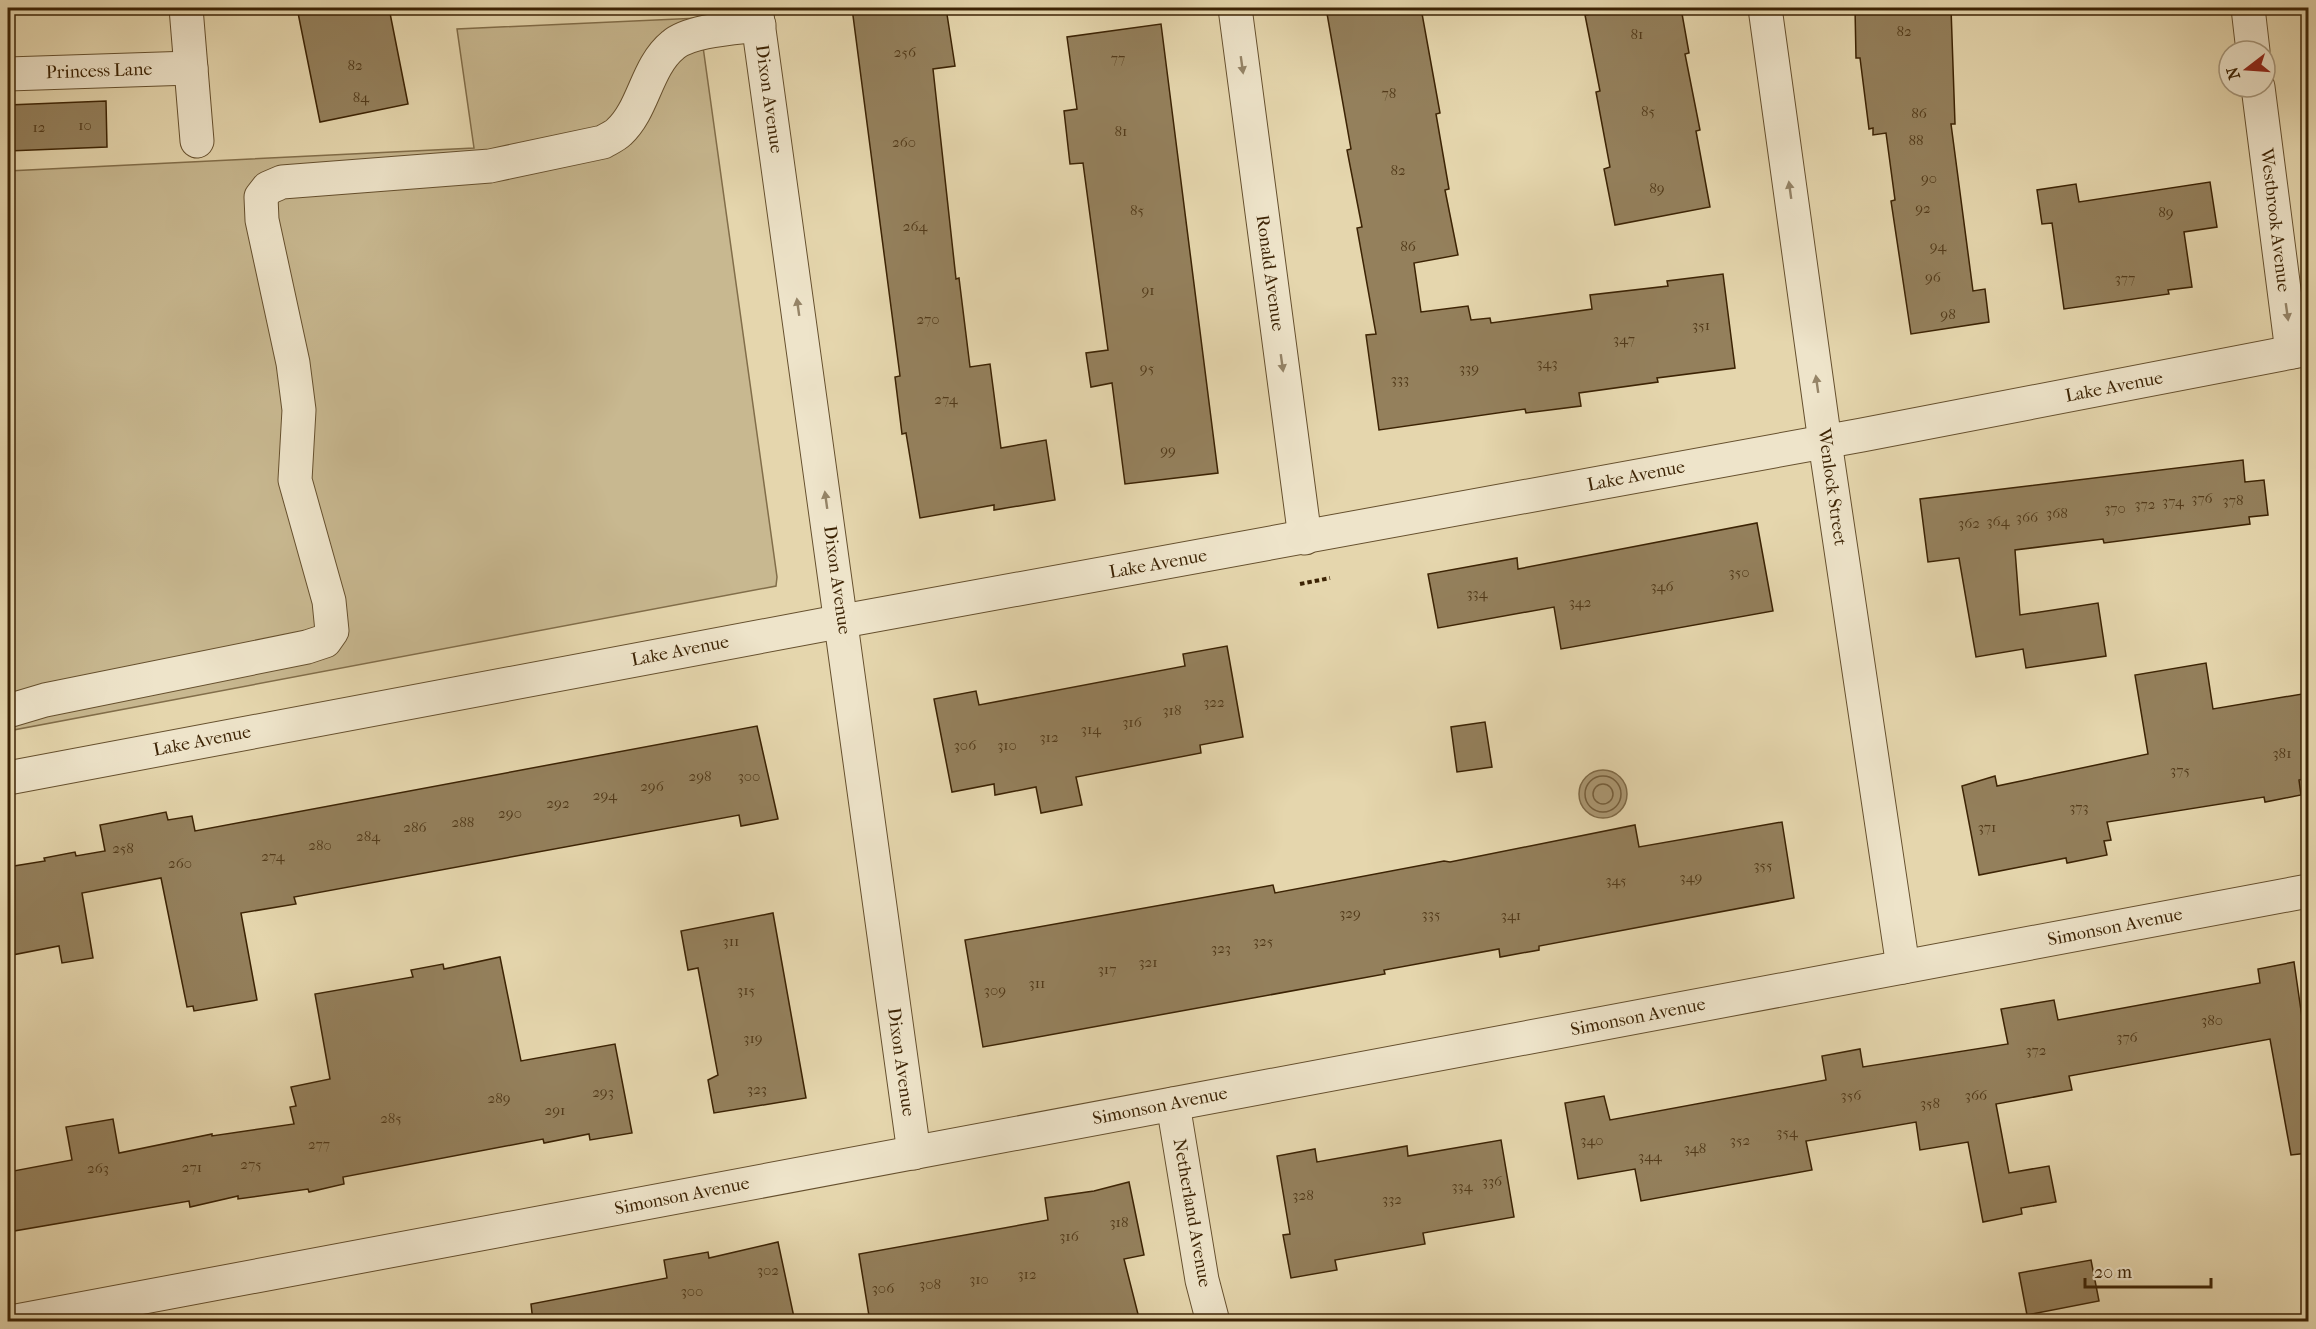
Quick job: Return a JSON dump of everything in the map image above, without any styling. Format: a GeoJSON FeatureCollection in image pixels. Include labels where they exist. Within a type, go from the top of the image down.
{"type":"FeatureCollection","features":[{"type":"Feature","properties":{"kind":"street"},"geometry":{"type":"LineString","coordinates":[[186,8],[197,141]]}},
{"type":"Feature","properties":{"kind":"street","name":"Ronald Avenue"},"geometry":{"type":"LineString","coordinates":[[1235,8],[1305,538]]}},
{"type":"Feature","properties":{"kind":"street","name":"Wenlock Street"},"geometry":{"type":"LineString","coordinates":[[1765,8],[1825,441],[1903,967]]}},
{"type":"Feature","properties":{"kind":"street"},"geometry":{"type":"LineString","coordinates":[[2248,8],[2252,39]]}},
{"type":"Feature","properties":{"kind":"street"},"geometry":{"type":"LineString","coordinates":[[8,711],[45,700],[307,647],[325,641],[332,631],[329,601],[295,480],[298,410],[293,363],[262,220],[261,197],[268,188],[282,182],[307,179],[490,166],[603,142],[619,132],[663,56],[673,44],[758,16]]}},
{"type":"Feature","properties":{"kind":"street","name":"Dixon Avenue"},"geometry":{"type":"LineString","coordinates":[[758,16],[843,621],[914,1153]]}},
{"type":"Feature","properties":{"kind":"street","name":"Princess Lane"},"geometry":{"type":"LineString","coordinates":[[8,74],[191,68]]}},
{"type":"Feature","properties":{"kind":"street","name":"Westbrook Avenue"},"geometry":{"type":"LineString","coordinates":[[2260,99],[2300,351]]}},
{"type":"Feature","properties":{"kind":"street","name":"Lake Avenue"},"geometry":{"type":"LineString","coordinates":[[8,778],[2300,351]]}},
{"type":"Feature","properties":{"kind":"street","name":"Simonson Avenue"},"geometry":{"type":"LineString","coordinates":[[11,1322],[2308,891]]}},
{"type":"Feature","properties":{"kind":"street","name":"Netherland Avenue"},"geometry":{"type":"LineString","coordinates":[[1173,1104],[1202,1280],[1213,1322]]}},
{"type":"Feature","properties":{"kind":"path"},"geometry":{"type":"LineString","coordinates":[[1300,584],[1330,578]]}},
{"type":"Feature","properties":{"kind":"shaded area"},"geometry":{"type":"Polygon","coordinates":[[[699,18],[777,577],[776,586],[8,731],[8,171],[474,148],[457,29],[699,18]]]}},
{"type":"Feature","properties":{"kind":"water"},"geometry":{"type":"Polygon","coordinates":[[[1598,770],[1608,770],[1620,777],[1627,789],[1627,799],[1620,811],[1608,818],[1598,818],[1583,807],[1579,799],[1579,789],[1590,774],[1598,770]]]}},
{"type":"Feature","properties":{"kind":"building"},"geometry":{"type":"Polygon","coordinates":[[[297,8],[389,8],[408,104],[320,122],[297,8]]]}},
{"type":"Feature","properties":{"kind":"building"},"geometry":{"type":"Polygon","coordinates":[[[852,8],[946,8],[955,66],[933,69],[956,279],[959,278],[970,367],[990,364],[1001,448],[1046,440],[1055,500],[994,510],[994,505],[920,518],[906,433],[902,434],[895,377],[900,376],[852,8]]]}},
{"type":"Feature","properties":{"kind":"building"},"geometry":{"type":"Polygon","coordinates":[[[1326,8],[1421,8],[1440,113],[1436,114],[1449,189],[1445,190],[1458,255],[1414,263],[1421,312],[1468,306],[1471,320],[1490,318],[1491,323],[1592,309],[1590,295],[1668,286],[1667,281],[1723,274],[1735,368],[1657,378],[1658,382],[1579,393],[1581,406],[1526,413],[1525,409],[1379,430],[1366,335],[1376,334],[1357,228],[1362,227],[1347,150],[1351,149],[1326,8]]]}},
{"type":"Feature","properties":{"kind":"building"},"geometry":{"type":"Polygon","coordinates":[[[1626,8],[1681,8],[1689,53],[1685,54],[1700,130],[1696,131],[1710,207],[1615,225],[1604,169],[1610,167],[1596,92],[1600,91],[1585,15],[1626,8]]]}},
{"type":"Feature","properties":{"kind":"building"},"geometry":{"type":"Polygon","coordinates":[[[1855,8],[1951,8],[1955,124],[1951,124],[1973,291],[1985,289],[1989,322],[1911,334],[1891,201],[1895,200],[1886,133],[1873,135],[1873,128],[1869,129],[1860,58],[1856,58],[1855,8]]]}},
{"type":"Feature","properties":{"kind":"building"},"geometry":{"type":"Polygon","coordinates":[[[1161,24],[1218,473],[1125,484],[1112,383],[1091,387],[1086,353],[1108,350],[1083,163],[1070,164],[1064,111],[1077,109],[1067,37],[1161,24]]]}},
{"type":"Feature","properties":{"kind":"building"},"geometry":{"type":"Polygon","coordinates":[[[106,101],[107,147],[8,151],[8,105],[106,101]]]}},
{"type":"Feature","properties":{"kind":"building"},"geometry":{"type":"Polygon","coordinates":[[[2210,182],[2217,227],[2184,232],[2192,287],[2168,290],[2169,294],[2064,309],[2052,223],[2042,224],[2037,190],[2076,184],[2079,202],[2210,182]]]}},
{"type":"Feature","properties":{"kind":"building"},"geometry":{"type":"Polygon","coordinates":[[[2243,460],[2245,482],[2264,480],[2268,515],[2249,517],[2250,524],[2104,543],[2103,539],[2015,550],[2020,615],[2098,603],[2106,656],[2026,668],[2023,649],[1976,657],[1959,558],[1928,562],[1920,499],[2243,460]]]}},
{"type":"Feature","properties":{"kind":"building"},"geometry":{"type":"Polygon","coordinates":[[[1757,523],[1773,611],[1561,649],[1554,607],[1438,628],[1428,574],[1517,558],[1518,569],[1757,523]]]}},
{"type":"Feature","properties":{"kind":"building"},"geometry":{"type":"Polygon","coordinates":[[[1227,646],[1243,737],[1200,745],[1201,753],[1076,777],[1082,805],[1041,813],[1036,787],[995,795],[994,784],[952,792],[934,699],[976,691],[979,705],[1185,666],[1183,654],[1227,646]]]}},
{"type":"Feature","properties":{"kind":"building"},"geometry":{"type":"Polygon","coordinates":[[[2206,663],[2213,709],[2302,694],[2308,727],[2308,778],[2299,780],[2301,795],[2265,802],[2264,797],[2107,822],[2111,840],[2104,841],[2107,855],[2067,863],[2066,858],[1979,875],[1962,786],[1995,776],[1997,786],[2148,754],[2135,675],[2206,663]]]}},
{"type":"Feature","properties":{"kind":"building"},"geometry":{"type":"Polygon","coordinates":[[[1485,722],[1492,767],[1457,772],[1451,727],[1485,722]]]}},
{"type":"Feature","properties":{"kind":"building"},"geometry":{"type":"Polygon","coordinates":[[[757,726],[778,819],[741,826],[739,815],[294,897],[296,904],[241,913],[257,1000],[194,1011],[193,1006],[187,1007],[161,878],[82,893],[93,958],[62,963],[59,946],[12,955],[8,932],[8,867],[45,861],[44,858],[75,852],[76,856],[105,851],[100,825],[166,812],[168,820],[192,816],[195,831],[757,726]]]}},
{"type":"Feature","properties":{"kind":"building"},"geometry":{"type":"Polygon","coordinates":[[[1782,822],[1794,898],[1539,946],[1539,950],[1500,957],[1499,949],[1384,970],[1385,974],[983,1047],[965,940],[1273,885],[1275,893],[1444,861],[1450,862],[1635,825],[1639,847],[1782,822]]]}},
{"type":"Feature","properties":{"kind":"building"},"geometry":{"type":"Polygon","coordinates":[[[773,913],[806,1098],[714,1113],[708,1080],[718,1075],[698,968],[688,970],[681,931],[773,913]]]}},
{"type":"Feature","properties":{"kind":"building"},"geometry":{"type":"Polygon","coordinates":[[[500,957],[521,1061],[615,1044],[632,1133],[590,1140],[589,1134],[544,1143],[543,1139],[343,1177],[344,1184],[309,1192],[308,1189],[238,1199],[238,1196],[190,1207],[189,1201],[8,1232],[8,1172],[72,1160],[66,1127],[113,1119],[119,1153],[212,1134],[212,1136],[294,1124],[290,1107],[296,1106],[291,1087],[330,1079],[315,994],[413,977],[411,970],[443,964],[444,969],[500,957]]]}},
{"type":"Feature","properties":{"kind":"building"},"geometry":{"type":"Polygon","coordinates":[[[2294,962],[2308,1059],[2308,1153],[2291,1155],[2270,1039],[2069,1076],[2072,1090],[1996,1104],[2009,1173],[2049,1166],[2056,1202],[2021,1208],[2022,1214],[1983,1222],[1968,1142],[1920,1150],[1916,1122],[1806,1141],[1812,1170],[1641,1201],[1635,1169],[1578,1179],[1565,1103],[1604,1096],[1610,1120],[1826,1080],[1822,1056],[1860,1049],[1863,1067],[2008,1044],[2001,1009],[2054,1000],[2058,1020],[2260,983],[2258,969],[2294,962]]]}},
{"type":"Feature","properties":{"kind":"building"},"geometry":{"type":"Polygon","coordinates":[[[1501,1140],[1514,1217],[1423,1233],[1425,1244],[1335,1260],[1337,1270],[1291,1278],[1283,1235],[1290,1234],[1277,1156],[1315,1149],[1317,1162],[1407,1146],[1408,1156],[1501,1140]]]}},
{"type":"Feature","properties":{"kind":"building"},"geometry":{"type":"Polygon","coordinates":[[[1129,1182],[1144,1255],[1124,1259],[1140,1322],[870,1322],[859,1254],[1048,1220],[1045,1198],[1094,1191],[1129,1182]]]}},
{"type":"Feature","properties":{"kind":"building"},"geometry":{"type":"Polygon","coordinates":[[[778,1242],[795,1322],[533,1322],[531,1304],[667,1278],[664,1260],[708,1252],[709,1258],[778,1242]]]}},
{"type":"Feature","properties":{"kind":"building"},"geometry":{"type":"Polygon","coordinates":[[[2091,1260],[2099,1301],[2027,1315],[2019,1273],[2091,1260]]]}}]}
